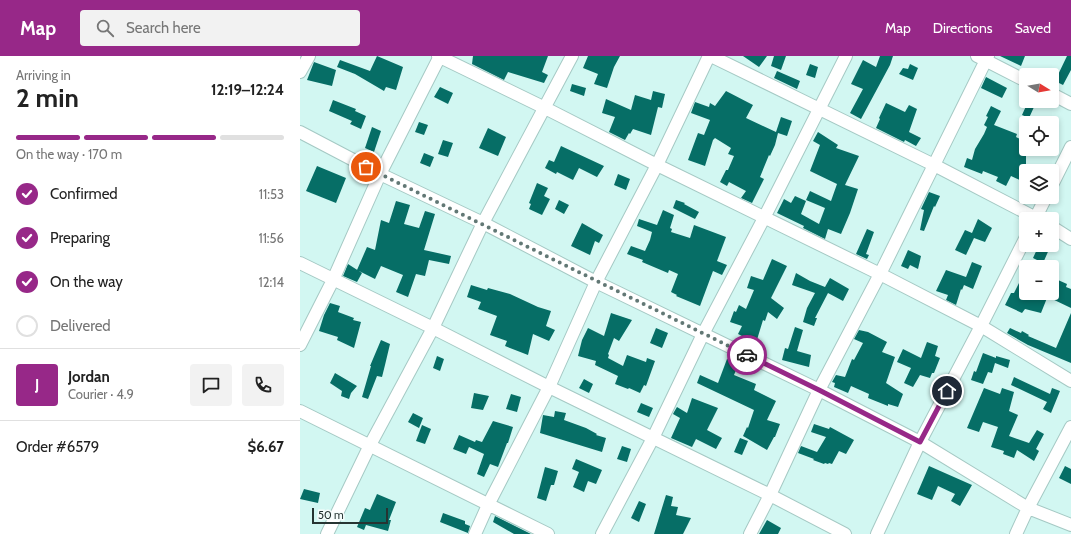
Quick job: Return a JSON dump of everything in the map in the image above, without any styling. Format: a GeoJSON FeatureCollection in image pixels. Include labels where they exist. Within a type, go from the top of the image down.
{"type":"FeatureCollection","features":[{"type":"Feature","properties":{"kind":"street"},"geometry":{"type":"LineString","coordinates":[[300,72],[309,56]]}},
{"type":"Feature","properties":{"kind":"street"},"geometry":{"type":"LineString","coordinates":[[300,345],[333,280],[380,174],[439,56],[656,165],[880,274],[981,326],[1071,381]]}},
{"type":"Feature","properties":{"kind":"street"},"geometry":{"type":"LineString","coordinates":[[327,534],[370,445],[433,328],[483,223],[572,56]]}},
{"type":"Feature","properties":{"kind":"street"},"geometry":{"type":"LineString","coordinates":[[475,534],[488,505],[548,387],[596,282],[710,56],[934,165],[1024,212]]}},
{"type":"Feature","properties":{"kind":"street"},"geometry":{"type":"LineString","coordinates":[[602,534],[653,438],[702,334],[764,218],[846,56]]}},
{"type":"Feature","properties":{"kind":"street"},"geometry":{"type":"LineString","coordinates":[[750,534],[819,390],[880,274],[934,165],[984,57],[1019,77]]}},
{"type":"Feature","properties":{"kind":"street"},"geometry":{"type":"LineString","coordinates":[[1059,98],[1071,104]]}},
{"type":"Feature","properties":{"kind":"street"},"geometry":{"type":"LineString","coordinates":[[300,132],[380,174],[483,223],[596,282],[819,390],[920,442],[1028,508],[1071,525]]}},
{"type":"Feature","properties":{"kind":"street"},"geometry":{"type":"LineString","coordinates":[[1059,171],[1071,147]]}},
{"type":"Feature","properties":{"kind":"street"},"geometry":{"type":"LineString","coordinates":[[1059,231],[1071,239]]}},
{"type":"Feature","properties":{"kind":"street"},"geometry":{"type":"LineString","coordinates":[[877,534],[920,442],[1019,251]]}},
{"type":"Feature","properties":{"kind":"street"},"geometry":{"type":"LineString","coordinates":[[300,263],[433,328],[548,387],[770,495],[844,534]]}},
{"type":"Feature","properties":{"kind":"street"},"geometry":{"type":"LineString","coordinates":[[300,412],[370,445],[548,534]]}},
{"type":"Feature","properties":{"kind":"street"},"geometry":{"type":"LineString","coordinates":[[1016,534],[1028,508],[1071,427]]}},
{"type":"Feature","properties":{"kind":"building"},"geometry":{"type":"Polygon","coordinates":[[[377,56],[403,67],[396,90],[386,87],[384,91],[355,74],[337,67],[340,60],[370,71],[377,56]]]}},
{"type":"Feature","properties":{"kind":"building"},"geometry":{"type":"Polygon","coordinates":[[[473,56],[548,56],[542,72],[548,75],[544,83],[508,72],[504,80],[472,64],[473,56]]]}},
{"type":"Feature","properties":{"kind":"building"},"geometry":{"type":"Polygon","coordinates":[[[588,56],[620,56],[614,67],[607,88],[594,84],[598,74],[583,68],[588,56]]]}},
{"type":"Feature","properties":{"kind":"building"},"geometry":{"type":"Polygon","coordinates":[[[743,56],[767,56],[759,67],[743,56]]]}},
{"type":"Feature","properties":{"kind":"building"},"geometry":{"type":"Polygon","coordinates":[[[774,56],[786,56],[781,70],[771,66],[774,56]]]}},
{"type":"Feature","properties":{"kind":"building"},"geometry":{"type":"Polygon","coordinates":[[[880,56],[893,56],[890,65],[861,119],[850,113],[863,89],[851,84],[863,60],[876,67],[880,56]]]}},
{"type":"Feature","properties":{"kind":"building"},"geometry":{"type":"Polygon","coordinates":[[[1000,56],[1025,56],[1021,66],[1000,56]]]}},
{"type":"Feature","properties":{"kind":"building"},"geometry":{"type":"Polygon","coordinates":[[[1067,56],[1071,56],[1071,70],[1063,85],[1059,83],[1059,73],[1067,56]]]}},
{"type":"Feature","properties":{"kind":"building"},"geometry":{"type":"Polygon","coordinates":[[[314,62],[336,70],[332,86],[307,80],[314,62]]]}},
{"type":"Feature","properties":{"kind":"building"},"geometry":{"type":"Polygon","coordinates":[[[810,64],[818,67],[815,78],[806,75],[810,64]]]}},
{"type":"Feature","properties":{"kind":"building"},"geometry":{"type":"Polygon","coordinates":[[[910,64],[918,68],[913,80],[899,74],[903,68],[908,69],[910,64]]]}},
{"type":"Feature","properties":{"kind":"building"},"geometry":{"type":"Polygon","coordinates":[[[777,71],[800,81],[797,89],[774,78],[777,71]]]}},
{"type":"Feature","properties":{"kind":"building"},"geometry":{"type":"Polygon","coordinates":[[[986,77],[1007,88],[1002,98],[981,88],[986,77]]]}},
{"type":"Feature","properties":{"kind":"building"},"geometry":{"type":"Polygon","coordinates":[[[572,84],[586,88],[584,96],[570,91],[572,84]]]}},
{"type":"Feature","properties":{"kind":"building"},"geometry":{"type":"Polygon","coordinates":[[[440,87],[453,93],[448,104],[434,97],[440,87]]]}},
{"type":"Feature","properties":{"kind":"building"},"geometry":{"type":"Polygon","coordinates":[[[653,91],[665,94],[662,108],[658,107],[651,135],[633,129],[625,140],[609,132],[615,117],[602,113],[606,99],[631,110],[635,95],[651,100],[653,91]]]}},
{"type":"Feature","properties":{"kind":"building"},"geometry":{"type":"Polygon","coordinates":[[[726,91],[753,105],[746,118],[776,132],[781,117],[792,121],[787,136],[778,133],[775,145],[760,177],[764,179],[752,203],[741,198],[746,191],[729,182],[727,186],[720,182],[726,170],[728,170],[734,156],[728,154],[731,148],[715,138],[713,140],[705,166],[688,160],[698,133],[704,135],[710,120],[691,113],[695,102],[709,107],[710,103],[715,106],[726,91]]]}},
{"type":"Feature","properties":{"kind":"building"},"geometry":{"type":"Polygon","coordinates":[[[333,100],[356,109],[355,111],[366,116],[361,129],[350,124],[352,121],[329,111],[333,100]]]}},
{"type":"Feature","properties":{"kind":"building"},"geometry":{"type":"Polygon","coordinates":[[[886,103],[905,112],[909,105],[917,109],[909,132],[921,138],[916,146],[905,140],[904,142],[876,128],[886,103]]]}},
{"type":"Feature","properties":{"kind":"building"},"geometry":{"type":"Polygon","coordinates":[[[991,106],[1001,111],[994,125],[1017,134],[1016,137],[1019,138],[1019,156],[1026,156],[1026,164],[1019,164],[1019,180],[1011,176],[1006,186],[996,181],[998,177],[983,171],[982,174],[964,167],[967,158],[972,160],[975,149],[984,134],[987,127],[984,125],[988,117],[986,116],[991,106]]]}},
{"type":"Feature","properties":{"kind":"building"},"geometry":{"type":"Polygon","coordinates":[[[1025,108],[1034,108],[1030,116],[1022,115],[1025,108]]]}},
{"type":"Feature","properties":{"kind":"building"},"geometry":{"type":"Polygon","coordinates":[[[419,122],[428,125],[424,135],[415,132],[419,122]]]}},
{"type":"Feature","properties":{"kind":"building"},"geometry":{"type":"Polygon","coordinates":[[[372,127],[381,131],[374,152],[365,148],[372,127]]]}},
{"type":"Feature","properties":{"kind":"building"},"geometry":{"type":"Polygon","coordinates":[[[488,128],[506,137],[498,156],[479,148],[488,128]]]}},
{"type":"Feature","properties":{"kind":"building"},"geometry":{"type":"Polygon","coordinates":[[[818,132],[838,145],[836,148],[859,156],[845,185],[858,189],[850,213],[841,234],[828,229],[825,239],[803,228],[804,226],[777,213],[784,199],[791,203],[795,196],[806,201],[801,214],[819,224],[825,208],[806,200],[810,191],[831,201],[837,184],[810,171],[820,145],[813,141],[818,132]]]}},
{"type":"Feature","properties":{"kind":"building"},"geometry":{"type":"Polygon","coordinates":[[[443,140],[453,143],[448,157],[438,154],[443,140]]]}},
{"type":"Feature","properties":{"kind":"building"},"geometry":{"type":"Polygon","coordinates":[[[561,146],[604,166],[597,177],[579,168],[573,180],[545,168],[549,160],[554,162],[561,146]]]}},
{"type":"Feature","properties":{"kind":"building"},"geometry":{"type":"Polygon","coordinates":[[[424,153],[434,157],[430,167],[420,163],[424,153]]]}},
{"type":"Feature","properties":{"kind":"building"},"geometry":{"type":"Polygon","coordinates":[[[317,166],[346,178],[336,203],[306,191],[317,166]]]}},
{"type":"Feature","properties":{"kind":"building"},"geometry":{"type":"Polygon","coordinates":[[[618,174],[630,179],[626,190],[614,185],[618,174]]]}},
{"type":"Feature","properties":{"kind":"building"},"geometry":{"type":"Polygon","coordinates":[[[537,183],[548,188],[544,196],[550,199],[542,215],[529,209],[531,204],[529,203],[537,183]]]}},
{"type":"Feature","properties":{"kind":"building"},"geometry":{"type":"Polygon","coordinates":[[[929,192],[940,196],[935,207],[934,206],[924,231],[920,230],[924,210],[921,209],[929,192]]]}},
{"type":"Feature","properties":{"kind":"building"},"geometry":{"type":"Polygon","coordinates":[[[559,200],[569,205],[564,214],[555,209],[559,200]]]}},
{"type":"Feature","properties":{"kind":"building"},"geometry":{"type":"Polygon","coordinates":[[[676,200],[685,203],[684,204],[699,212],[695,219],[673,208],[676,200]]]}},
{"type":"Feature","properties":{"kind":"building"},"geometry":{"type":"Polygon","coordinates":[[[396,201],[410,205],[404,224],[419,228],[425,211],[435,214],[424,250],[451,256],[449,264],[429,260],[425,276],[416,274],[408,297],[396,292],[403,275],[381,266],[375,279],[357,270],[367,247],[375,250],[381,220],[389,223],[396,201]]]}},
{"type":"Feature","properties":{"kind":"building"},"geometry":{"type":"Polygon","coordinates":[[[663,210],[674,215],[670,228],[672,229],[671,232],[690,238],[694,225],[726,237],[717,261],[727,265],[722,275],[713,271],[700,306],[676,296],[677,295],[671,292],[678,274],[669,270],[668,273],[642,262],[643,260],[627,254],[631,246],[645,251],[650,240],[652,232],[637,226],[639,219],[657,225],[663,210]]]}},
{"type":"Feature","properties":{"kind":"building"},"geometry":{"type":"Polygon","coordinates":[[[978,219],[992,228],[985,242],[974,238],[966,255],[955,250],[965,230],[972,233],[978,219]]]}},
{"type":"Feature","properties":{"kind":"building"},"geometry":{"type":"Polygon","coordinates":[[[582,223],[603,235],[599,243],[595,241],[590,255],[571,246],[582,223]]]}},
{"type":"Feature","properties":{"kind":"building"},"geometry":{"type":"Polygon","coordinates":[[[867,229],[874,232],[866,254],[869,255],[867,259],[856,254],[867,229]]]}},
{"type":"Feature","properties":{"kind":"building"},"geometry":{"type":"Polygon","coordinates":[[[908,250],[921,256],[918,269],[910,265],[908,269],[901,266],[908,250]]]}},
{"type":"Feature","properties":{"kind":"building"},"geometry":{"type":"Polygon","coordinates":[[[1036,252],[1048,252],[1044,260],[1037,260],[1033,258],[1036,252]]]}},
{"type":"Feature","properties":{"kind":"building"},"geometry":{"type":"Polygon","coordinates":[[[772,259],[787,266],[771,298],[784,308],[777,319],[768,312],[765,321],[763,320],[756,343],[738,334],[742,326],[730,322],[734,311],[736,312],[739,305],[746,309],[754,290],[747,288],[751,276],[763,280],[772,259]]]}},
{"type":"Feature","properties":{"kind":"building"},"geometry":{"type":"Polygon","coordinates":[[[972,262],[982,266],[973,289],[964,285],[962,290],[961,289],[956,305],[946,300],[948,295],[936,291],[946,270],[966,277],[972,262]]]}},
{"type":"Feature","properties":{"kind":"building"},"geometry":{"type":"Polygon","coordinates":[[[348,264],[362,273],[357,282],[343,276],[348,264]]]}},
{"type":"Feature","properties":{"kind":"building"},"geometry":{"type":"Polygon","coordinates":[[[796,273],[825,287],[830,278],[849,289],[843,301],[828,293],[815,318],[817,318],[814,326],[803,322],[807,308],[815,293],[792,285],[796,273]]]}},
{"type":"Feature","properties":{"kind":"building"},"geometry":{"type":"Polygon","coordinates":[[[1059,280],[1067,284],[1066,287],[1071,289],[1071,308],[1054,300],[1059,300],[1059,280]]]}},
{"type":"Feature","properties":{"kind":"building"},"geometry":{"type":"Polygon","coordinates":[[[1019,283],[1019,300],[1046,300],[1041,313],[1025,309],[1022,313],[1005,305],[1011,293],[1014,293],[1019,283]]]}},
{"type":"Feature","properties":{"kind":"building"},"geometry":{"type":"Polygon","coordinates":[[[471,285],[487,290],[488,288],[510,294],[538,307],[551,311],[546,326],[555,330],[549,341],[533,334],[528,355],[505,346],[507,341],[490,335],[497,316],[478,309],[481,302],[467,297],[471,285]]]}},
{"type":"Feature","properties":{"kind":"building"},"geometry":{"type":"Polygon","coordinates":[[[330,303],[340,306],[338,312],[354,318],[353,320],[361,322],[354,348],[337,340],[338,337],[319,331],[330,303]]]}},
{"type":"Feature","properties":{"kind":"building"},"geometry":{"type":"Polygon","coordinates":[[[611,313],[632,320],[619,341],[614,338],[608,358],[623,366],[627,355],[646,362],[647,358],[655,361],[646,386],[644,385],[640,393],[615,384],[618,376],[595,365],[596,361],[578,356],[582,340],[588,328],[604,336],[611,313]]]}},
{"type":"Feature","properties":{"kind":"building"},"geometry":{"type":"Polygon","coordinates":[[[1071,313],[1071,363],[1028,345],[1007,333],[1010,328],[1021,333],[1022,331],[1029,335],[1028,336],[1056,348],[1071,313]]]}},
{"type":"Feature","properties":{"kind":"building"},"geometry":{"type":"Polygon","coordinates":[[[795,327],[803,330],[797,351],[811,355],[809,367],[782,360],[785,348],[788,349],[795,327]]]}},
{"type":"Feature","properties":{"kind":"building"},"geometry":{"type":"Polygon","coordinates":[[[656,328],[668,333],[662,348],[650,343],[656,328]]]}},
{"type":"Feature","properties":{"kind":"building"},"geometry":{"type":"Polygon","coordinates":[[[859,330],[868,332],[887,342],[882,352],[895,357],[886,383],[903,394],[898,407],[888,404],[888,406],[868,398],[869,394],[851,386],[848,393],[834,387],[835,383],[832,382],[836,375],[845,377],[852,359],[854,360],[863,343],[854,339],[859,330]]]}},
{"type":"Feature","properties":{"kind":"building"},"geometry":{"type":"Polygon","coordinates":[[[381,340],[390,344],[382,377],[377,376],[368,399],[362,397],[370,366],[381,340]]]}},
{"type":"Feature","properties":{"kind":"building"},"geometry":{"type":"Polygon","coordinates":[[[927,342],[938,346],[935,356],[940,358],[934,373],[932,373],[930,378],[920,375],[913,387],[904,383],[911,368],[897,362],[903,349],[921,358],[927,342]]]}},
{"type":"Feature","properties":{"kind":"building"},"geometry":{"type":"Polygon","coordinates":[[[983,353],[996,358],[996,356],[1010,360],[1008,368],[995,363],[992,373],[988,372],[983,384],[971,380],[974,371],[976,372],[983,353]]]}},
{"type":"Feature","properties":{"kind":"building"},"geometry":{"type":"Polygon","coordinates":[[[437,356],[444,359],[440,371],[433,368],[437,356]]]}},
{"type":"Feature","properties":{"kind":"building"},"geometry":{"type":"Polygon","coordinates":[[[727,359],[739,363],[734,375],[756,384],[754,390],[776,401],[767,420],[780,424],[775,437],[767,450],[743,436],[747,427],[748,428],[754,410],[697,383],[700,375],[718,383],[727,359]]]}},
{"type":"Feature","properties":{"kind":"building"},"geometry":{"type":"Polygon","coordinates":[[[335,373],[357,386],[351,393],[349,399],[341,396],[342,391],[330,383],[335,373]]]}},
{"type":"Feature","properties":{"kind":"building"},"geometry":{"type":"Polygon","coordinates":[[[1014,377],[1050,394],[1052,388],[1060,391],[1051,413],[1043,409],[1047,402],[1011,385],[1014,377]]]}},
{"type":"Feature","properties":{"kind":"building"},"geometry":{"type":"Polygon","coordinates":[[[584,379],[593,384],[589,393],[579,388],[584,379]]]}},
{"type":"Feature","properties":{"kind":"building"},"geometry":{"type":"Polygon","coordinates":[[[984,388],[1000,394],[1002,388],[1014,392],[1009,411],[1018,415],[1009,436],[1029,443],[1037,430],[1044,434],[1036,449],[1039,451],[1034,461],[1017,450],[1014,458],[1003,454],[1004,451],[991,447],[998,427],[983,422],[979,432],[967,428],[984,388]]]}},
{"type":"Feature","properties":{"kind":"building"},"geometry":{"type":"Polygon","coordinates":[[[474,393],[489,396],[483,410],[471,408],[474,393]]]}},
{"type":"Feature","properties":{"kind":"building"},"geometry":{"type":"Polygon","coordinates":[[[511,394],[521,397],[517,412],[506,409],[511,394]]]}},
{"type":"Feature","properties":{"kind":"building"},"geometry":{"type":"Polygon","coordinates":[[[692,398],[718,408],[707,430],[722,438],[716,449],[696,439],[692,447],[671,438],[680,418],[673,414],[674,412],[677,407],[687,413],[692,398]]]}},
{"type":"Feature","properties":{"kind":"building"},"geometry":{"type":"Polygon","coordinates":[[[641,403],[653,408],[649,417],[637,412],[641,403]]]}},
{"type":"Feature","properties":{"kind":"building"},"geometry":{"type":"Polygon","coordinates":[[[555,411],[566,413],[564,420],[586,428],[597,434],[596,435],[606,438],[602,452],[540,433],[543,415],[554,417],[555,411]]]}},
{"type":"Feature","properties":{"kind":"building"},"geometry":{"type":"Polygon","coordinates":[[[413,413],[423,418],[419,428],[408,422],[413,413]]]}},
{"type":"Feature","properties":{"kind":"building"},"geometry":{"type":"Polygon","coordinates":[[[493,421],[513,427],[498,467],[490,464],[484,477],[477,474],[484,454],[469,447],[466,454],[453,449],[459,435],[475,442],[476,440],[482,442],[493,421]]]}},
{"type":"Feature","properties":{"kind":"building"},"geometry":{"type":"Polygon","coordinates":[[[814,424],[829,429],[830,427],[854,440],[846,454],[839,451],[832,464],[824,464],[798,453],[801,446],[817,452],[826,437],[811,432],[814,424]]]}},
{"type":"Feature","properties":{"kind":"building"},"geometry":{"type":"Polygon","coordinates":[[[422,425],[431,429],[425,444],[416,441],[422,425]]]}},
{"type":"Feature","properties":{"kind":"building"},"geometry":{"type":"Polygon","coordinates":[[[740,438],[748,441],[742,455],[734,452],[740,438]]]}},
{"type":"Feature","properties":{"kind":"building"},"geometry":{"type":"Polygon","coordinates":[[[622,446],[631,449],[627,462],[617,459],[622,446]]]}},
{"type":"Feature","properties":{"kind":"building"},"geometry":{"type":"Polygon","coordinates":[[[576,459],[602,470],[596,484],[588,481],[584,492],[573,487],[579,472],[572,469],[576,459]]]}},
{"type":"Feature","properties":{"kind":"building"},"geometry":{"type":"Polygon","coordinates":[[[929,466],[972,485],[960,506],[951,501],[955,494],[938,486],[932,500],[917,494],[929,466]]]}},
{"type":"Feature","properties":{"kind":"building"},"geometry":{"type":"Polygon","coordinates":[[[1065,466],[1071,469],[1071,484],[1059,478],[1065,466]]]}},
{"type":"Feature","properties":{"kind":"building"},"geometry":{"type":"Polygon","coordinates":[[[545,467],[558,471],[554,485],[551,485],[546,501],[537,498],[545,467]]]}},
{"type":"Feature","properties":{"kind":"building"},"geometry":{"type":"Polygon","coordinates":[[[304,489],[320,493],[318,503],[300,499],[304,489]]]}},
{"type":"Feature","properties":{"kind":"building"},"geometry":{"type":"Polygon","coordinates":[[[377,494],[396,502],[389,520],[391,520],[388,531],[366,525],[364,530],[357,527],[365,508],[370,510],[377,494]]]}},
{"type":"Feature","properties":{"kind":"building"},"geometry":{"type":"Polygon","coordinates":[[[666,495],[673,497],[671,506],[678,507],[676,515],[691,518],[683,534],[654,534],[666,495]]]}},
{"type":"Feature","properties":{"kind":"building"},"geometry":{"type":"Polygon","coordinates":[[[639,501],[646,504],[639,522],[631,518],[639,501]]]}},
{"type":"Feature","properties":{"kind":"building"},"geometry":{"type":"Polygon","coordinates":[[[443,513],[465,521],[465,524],[470,526],[468,533],[440,522],[443,513]]]}},
{"type":"Feature","properties":{"kind":"building"},"geometry":{"type":"Polygon","coordinates":[[[495,516],[531,534],[514,534],[493,522],[495,516]]]}},
{"type":"Feature","properties":{"kind":"building"},"geometry":{"type":"Polygon","coordinates":[[[767,520],[781,528],[778,534],[759,534],[767,520]]]}},
{"type":"Feature","properties":{"kind":"way so far"},"geometry":{"type":"LineString","coordinates":[[366,167],[483,223],[596,282],[747,355]]}},
{"type":"Feature","properties":{"kind":"route"},"geometry":{"type":"LineString","coordinates":[[747,355],[920,442],[947,391]]}}]}
